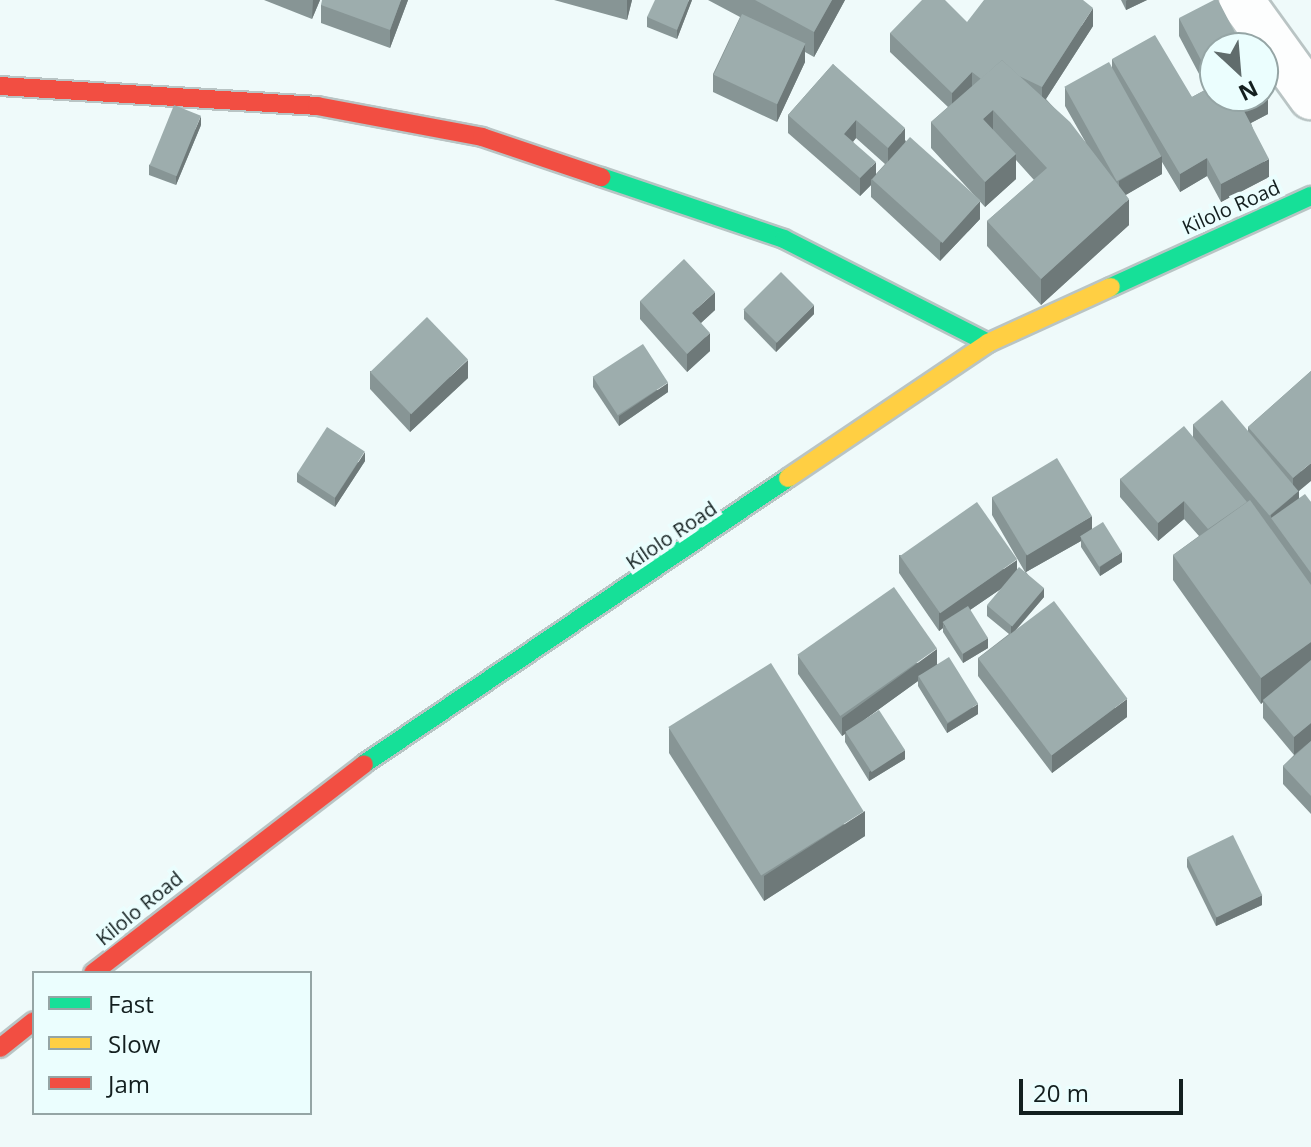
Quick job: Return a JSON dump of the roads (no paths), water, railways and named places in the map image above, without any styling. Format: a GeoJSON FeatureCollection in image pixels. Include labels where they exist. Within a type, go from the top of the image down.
{"type":"FeatureCollection","features":[{"type":"Feature","properties":{"kind":"main road"},"geometry":{"type":"LineString","coordinates":[[0,86],[317,106],[482,137],[784,239],[988,343]]}},
{"type":"Feature","properties":{"kind":"main road","name":"Kilolo Road"},"geometry":{"type":"LineString","coordinates":[[96,971],[314,798],[988,343],[1311,196]]}},
{"type":"Feature","properties":{"kind":"main road"},"geometry":{"type":"LineString","coordinates":[[0,1048],[32,1023]]}},
{"type":"Feature","properties":{"kind":"street"},"geometry":{"type":"LineString","coordinates":[[1241,0],[1311,97]]}}]}
